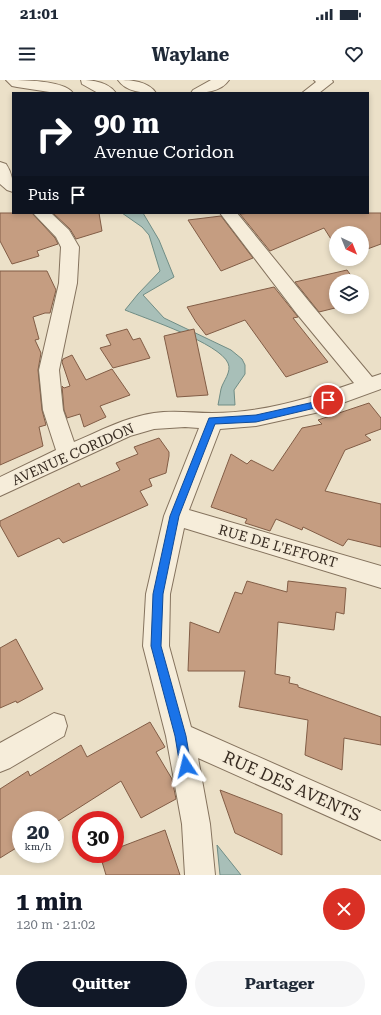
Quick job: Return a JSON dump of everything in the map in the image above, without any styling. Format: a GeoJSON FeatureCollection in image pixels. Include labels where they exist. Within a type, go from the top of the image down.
{"type":"FeatureCollection","features":[{"type":"Feature","properties":{"kind":"street"},"geometry":{"type":"LineString","coordinates":[[13,80],[17,83],[59,89],[64,92]]}},
{"type":"Feature","properties":{"kind":"street"},"geometry":{"type":"LineString","coordinates":[[44,87],[58,80]]}},
{"type":"Feature","properties":{"kind":"street"},"geometry":{"type":"LineString","coordinates":[[89,80],[87,81],[107,92]]}},
{"type":"Feature","properties":{"kind":"street"},"geometry":{"type":"LineString","coordinates":[[124,80],[147,92]]}},
{"type":"Feature","properties":{"kind":"street"},"geometry":{"type":"LineString","coordinates":[[200,92],[222,80]]}},
{"type":"Feature","properties":{"kind":"street"},"geometry":{"type":"LineString","coordinates":[[311,92],[326,82],[321,80]]}},
{"type":"Feature","properties":{"kind":"street"},"geometry":{"type":"LineString","coordinates":[[0,167],[6,181],[12,186]]}},
{"type":"Feature","properties":{"kind":"street"},"geometry":{"type":"LineString","coordinates":[[41,214],[63,234],[70,247],[68,283],[49,370],[53,410],[68,454]]}},
{"type":"Feature","properties":{"kind":"street"},"geometry":{"type":"LineString","coordinates":[[229,214],[304,309],[374,383]]}},
{"type":"Feature","properties":{"kind":"street","name":"AVENUE CORIDON"},"geometry":{"type":"LineString","coordinates":[[0,487],[68,454],[126,429],[154,421],[186,419],[212,421],[256,418],[315,405],[374,383]]}},
{"type":"Feature","properties":{"kind":"street"},"geometry":{"type":"LineString","coordinates":[[200,875],[196,824],[180,736],[156,646],[158,594],[174,516],[212,421]]}},
{"type":"Feature","properties":{"kind":"street","name":"RUE DE L'EFFORT"},"geometry":{"type":"LineString","coordinates":[[174,516],[381,577]]}},
{"type":"Feature","properties":{"kind":"street"},"geometry":{"type":"LineString","coordinates":[[0,758],[54,726]]}},
{"type":"Feature","properties":{"kind":"street","name":"RUE DES AVENTS"},"geometry":{"type":"LineString","coordinates":[[180,736],[381,826]]}},
{"type":"Feature","properties":{"kind":"water"},"geometry":{"type":"Polygon","coordinates":[[[123,214],[144,214],[159,240],[174,277],[143,295],[164,318],[231,350],[242,359],[245,365],[245,374],[234,390],[235,405],[218,405],[221,389],[229,370],[228,363],[222,355],[181,332],[125,310],[160,271],[149,235],[142,227],[123,214]]]}},
{"type":"Feature","properties":{"kind":"water"},"geometry":{"type":"Polygon","coordinates":[[[217,845],[241,875],[220,875],[217,845]]]}},
{"type":"Feature","properties":{"kind":"building"},"geometry":{"type":"Polygon","coordinates":[[[0,213],[33,214],[55,238],[58,244],[37,251],[39,256],[12,264],[0,241],[0,213]]]}},
{"type":"Feature","properties":{"kind":"building"},"geometry":{"type":"Polygon","coordinates":[[[381,213],[381,244],[369,248],[369,226],[329,226],[329,236],[324,228],[270,251],[240,214],[381,213]]]}},
{"type":"Feature","properties":{"kind":"building"},"geometry":{"type":"Polygon","coordinates":[[[54,214],[99,214],[102,231],[76,239],[70,229],[54,214]]]}},
{"type":"Feature","properties":{"kind":"building"},"geometry":{"type":"Polygon","coordinates":[[[221,216],[253,258],[221,271],[188,220],[221,216]]]}},
{"type":"Feature","properties":{"kind":"building"},"geometry":{"type":"Polygon","coordinates":[[[347,270],[350,274],[330,274],[347,270]]]}},
{"type":"Feature","properties":{"kind":"building"},"geometry":{"type":"Polygon","coordinates":[[[0,271],[47,271],[56,290],[50,313],[33,317],[39,339],[35,340],[41,353],[38,370],[42,410],[46,425],[39,427],[43,446],[0,465],[0,271]]]}},
{"type":"Feature","properties":{"kind":"building"},"geometry":{"type":"Polygon","coordinates":[[[329,274],[329,310],[319,312],[295,282],[329,274]]]}},
{"type":"Feature","properties":{"kind":"building"},"geometry":{"type":"Polygon","coordinates":[[[274,287],[298,317],[293,318],[328,362],[286,377],[245,320],[206,335],[187,307],[274,287]]]}},
{"type":"Feature","properties":{"kind":"building"},"geometry":{"type":"Polygon","coordinates":[[[127,329],[133,340],[140,338],[150,358],[113,368],[100,348],[111,345],[106,335],[127,329]]]}},
{"type":"Feature","properties":{"kind":"building"},"geometry":{"type":"Polygon","coordinates":[[[194,329],[208,395],[177,397],[164,336],[194,329]]]}},
{"type":"Feature","properties":{"kind":"building"},"geometry":{"type":"Polygon","coordinates":[[[72,355],[86,380],[112,369],[130,395],[100,406],[106,417],[84,427],[80,414],[67,418],[64,410],[62,386],[64,388],[70,386],[62,362],[63,359],[72,355]]]}},
{"type":"Feature","properties":{"kind":"building"},"geometry":{"type":"Polygon","coordinates":[[[369,403],[381,418],[381,429],[365,435],[371,440],[345,450],[325,491],[381,504],[381,547],[348,539],[343,546],[303,527],[302,530],[276,519],[270,531],[245,523],[247,519],[211,507],[231,454],[247,464],[251,460],[273,471],[302,428],[322,424],[318,420],[369,403]]]}},
{"type":"Feature","properties":{"kind":"building"},"geometry":{"type":"Polygon","coordinates":[[[159,438],[169,452],[169,456],[166,473],[149,479],[152,486],[140,491],[148,505],[63,543],[59,538],[18,557],[0,525],[0,521],[79,483],[81,487],[120,470],[116,463],[138,454],[134,447],[159,438]]]}},
{"type":"Feature","properties":{"kind":"building"},"geometry":{"type":"Polygon","coordinates":[[[247,581],[287,592],[288,581],[346,588],[344,614],[336,612],[334,630],[278,622],[275,674],[290,677],[289,683],[298,685],[298,687],[381,717],[381,745],[344,738],[342,770],[305,755],[308,720],[239,707],[245,671],[188,671],[190,622],[219,633],[235,592],[242,594],[247,581]]]}},
{"type":"Feature","properties":{"kind":"building"},"geometry":{"type":"Polygon","coordinates":[[[16,639],[43,689],[17,703],[16,701],[0,708],[0,648],[16,639]]]}},
{"type":"Feature","properties":{"kind":"building"},"geometry":{"type":"Polygon","coordinates":[[[150,722],[165,747],[156,752],[172,779],[176,799],[141,818],[121,781],[64,817],[64,811],[12,811],[12,851],[0,858],[0,789],[28,771],[30,776],[81,745],[87,757],[150,722]]]}},
{"type":"Feature","properties":{"kind":"building"},"geometry":{"type":"Polygon","coordinates":[[[220,790],[282,814],[282,855],[235,833],[220,790]]]}},
{"type":"Feature","properties":{"kind":"building"},"geometry":{"type":"Polygon","coordinates":[[[165,830],[180,875],[106,875],[102,863],[124,863],[124,846],[165,830]]]}},
{"type":"Feature","properties":{"kind":"route"},"geometry":{"type":"LineString","coordinates":[[186,766],[180,736],[156,646],[158,594],[174,516],[212,421],[256,418],[315,405],[328,400]]}}]}
